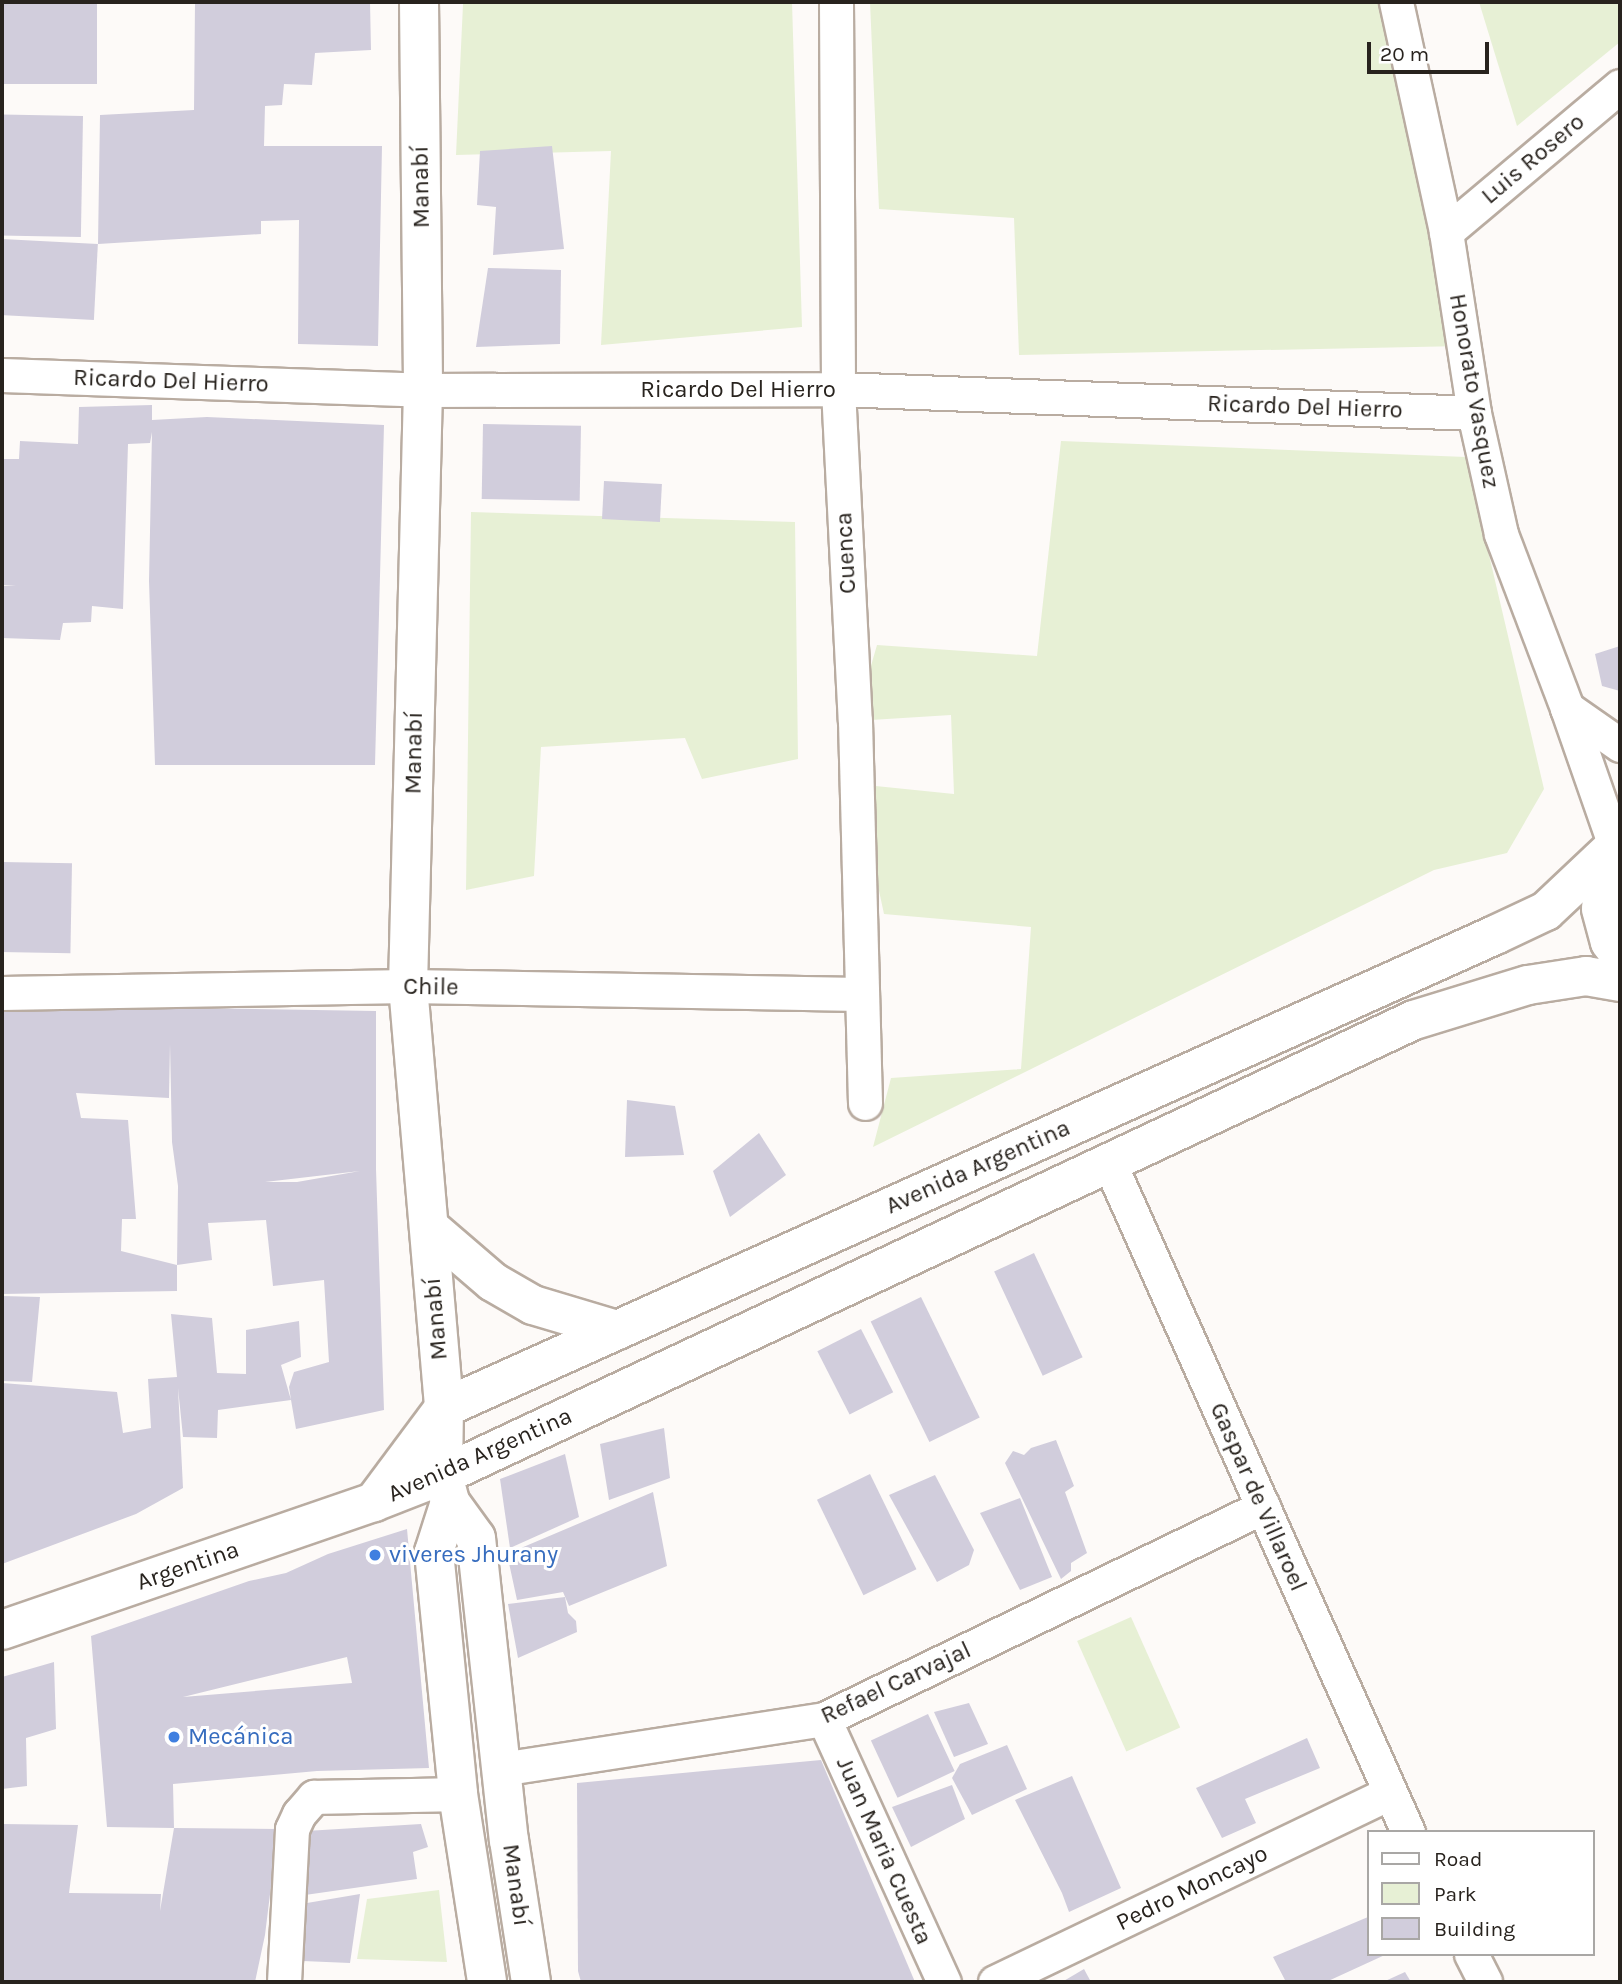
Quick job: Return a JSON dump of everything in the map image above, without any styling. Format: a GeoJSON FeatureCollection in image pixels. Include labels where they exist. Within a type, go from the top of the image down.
{"type":"FeatureCollection","features":[{"type":"Feature","properties":{"kind":"main road","name":"Manabí"},"geometry":{"type":"LineString","coordinates":[[419,2],[423,390],[408,986],[444,1408],[447,1489],[434,1552],[458,1794],[487,1982]]}},
{"type":"Feature","properties":{"kind":"main road"},"geometry":{"type":"LineString","coordinates":[[1618,842],[1603,876],[1601,909],[1610,942],[1620,956]]}},
{"type":"Feature","properties":{"kind":"main road","name":"Avenida Argentina"},"geometry":{"type":"LineString","coordinates":[[374,1502],[444,1408],[1546,911],[1618,842]]}},
{"type":"Feature","properties":{"kind":"main road","name":"Avenida Argentina"},"geometry":{"type":"LineString","coordinates":[[374,1502],[447,1489],[1109,1162],[1415,1020],[1528,985],[1586,976],[1620,982]]}},
{"type":"Feature","properties":{"kind":"main road"},"geometry":{"type":"LineString","coordinates":[[429,1227],[493,1282],[533,1305],[617,1330]]}},
{"type":"Feature","properties":{"kind":"main road","name":"Manabí"},"geometry":{"type":"LineString","coordinates":[[447,1489],[476,1538],[501,1769],[531,1982]]}},
{"type":"Feature","properties":{"kind":"main road","name":"Argentina"},"geometry":{"type":"LineString","coordinates":[[2,1630],[374,1502]]}},
{"type":"Feature","properties":{"kind":"street","name":"Cuenca"},"geometry":{"type":"LineString","coordinates":[[836,2],[838,389],[855,720],[860,994],[865,1103]]}},
{"type":"Feature","properties":{"kind":"street","name":"Honorato Vasquez"},"geometry":{"type":"LineString","coordinates":[[1396,2],[1446,232],[1474,413],[1502,534],[1618,842]]}},
{"type":"Feature","properties":{"kind":"street","name":"Luis Rosero"},"geometry":{"type":"LineString","coordinates":[[1446,232],[1620,86]]}},
{"type":"Feature","properties":{"kind":"street","name":"Ricardo Del Hierro"},"geometry":{"type":"LineString","coordinates":[[2,375],[423,390],[838,389],[1474,413]]}},
{"type":"Feature","properties":{"kind":"street"},"geometry":{"type":"LineString","coordinates":[[1567,708],[1620,745]]}},
{"type":"Feature","properties":{"kind":"street","name":"Chile"},"geometry":{"type":"LineString","coordinates":[[2,993],[408,986],[860,994]]}},
{"type":"Feature","properties":{"kind":"street","name":"Gaspar de Villaroel"},"geometry":{"type":"LineString","coordinates":[[1109,1162],[1388,1794],[1407,1830]]}},
{"type":"Feature","properties":{"kind":"street","name":"Refael Carvajal"},"geometry":{"type":"LineString","coordinates":[[501,1769],[824,1719],[1263,1507]]}},
{"type":"Feature","properties":{"kind":"street","name":"Juan Maria Cuesta"},"geometry":{"type":"LineString","coordinates":[[824,1719],[944,1982]]}},
{"type":"Feature","properties":{"kind":"street"},"geometry":{"type":"LineString","coordinates":[[284,1982],[292,1829],[299,1814],[314,1797],[458,1794]]}},
{"type":"Feature","properties":{"kind":"street","name":"Pedro Moncayo"},"geometry":{"type":"LineString","coordinates":[[995,1982],[1388,1794]]}},
{"type":"Feature","properties":{"kind":"street"},"geometry":{"type":"LineString","coordinates":[[1472,1956],[1485,1982]]}},
{"type":"Feature","properties":{"kind":"green space"},"geometry":{"type":"Polygon","coordinates":[[[792,2],[802,327],[601,345],[611,151],[456,155],[463,4],[792,2]]]}},
{"type":"Feature","properties":{"kind":"green space"},"geometry":{"type":"Polygon","coordinates":[[[870,2],[1383,2],[1463,346],[1019,355],[1014,218],[879,209],[870,2]]]}},
{"type":"Feature","properties":{"kind":"green space"},"geometry":{"type":"Polygon","coordinates":[[[1479,2],[1620,2],[1620,42],[1517,126],[1479,2]]]}},
{"type":"Feature","properties":{"kind":"green space"},"geometry":{"type":"Polygon","coordinates":[[[1061,441],[1466,457],[1544,789],[1507,853],[1434,870],[873,1147],[891,1078],[1021,1069],[1031,927],[884,914],[856,784],[954,794],[951,715],[855,721],[877,645],[1037,656],[1061,441]]]}},
{"type":"Feature","properties":{"kind":"green space"},"geometry":{"type":"Polygon","coordinates":[[[471,512],[795,522],[798,759],[702,779],[685,738],[541,747],[534,876],[466,890],[471,512]]]}},
{"type":"Feature","properties":{"kind":"green space"},"geometry":{"type":"Polygon","coordinates":[[[1131,1617],[1180,1728],[1126,1752],[1077,1641],[1131,1617]]]}},
{"type":"Feature","properties":{"kind":"green space"},"geometry":{"type":"Polygon","coordinates":[[[439,1890],[447,1962],[357,1959],[367,1899],[439,1890]]]}},
{"type":"Feature","properties":{"kind":"building"},"geometry":{"type":"Polygon","coordinates":[[[2,2],[97,2],[97,84],[2,84],[2,2]]]}},
{"type":"Feature","properties":{"kind":"building"},"geometry":{"type":"Polygon","coordinates":[[[195,2],[370,2],[371,50],[315,53],[312,85],[284,84],[282,105],[265,106],[264,146],[382,146],[378,346],[298,344],[299,220],[261,221],[261,234],[98,244],[100,115],[194,110],[195,2]]]}},
{"type":"Feature","properties":{"kind":"building"},"geometry":{"type":"Polygon","coordinates":[[[2,115],[83,116],[81,237],[2,236],[2,115]]]}},
{"type":"Feature","properties":{"kind":"building"},"geometry":{"type":"Polygon","coordinates":[[[552,146],[564,249],[493,255],[496,207],[477,205],[480,151],[552,146]]]}},
{"type":"Feature","properties":{"kind":"building"},"geometry":{"type":"Polygon","coordinates":[[[2,239],[98,244],[94,320],[2,315],[2,239]]]}},
{"type":"Feature","properties":{"kind":"building"},"geometry":{"type":"Polygon","coordinates":[[[488,268],[561,270],[560,344],[476,347],[488,268]]]}},
{"type":"Feature","properties":{"kind":"building"},"geometry":{"type":"Polygon","coordinates":[[[152,405],[152,420],[207,417],[384,425],[375,765],[155,765],[149,581],[152,432],[150,443],[128,444],[123,609],[92,606],[91,622],[63,623],[60,640],[2,638],[2,586],[16,586],[2,585],[2,459],[19,459],[20,441],[78,444],[79,407],[152,405]]]}},
{"type":"Feature","properties":{"kind":"building"},"geometry":{"type":"Polygon","coordinates":[[[483,424],[581,426],[580,501],[482,499],[483,424]]]}},
{"type":"Feature","properties":{"kind":"building"},"geometry":{"type":"Polygon","coordinates":[[[604,481],[662,484],[660,522],[602,519],[604,481]]]}},
{"type":"Feature","properties":{"kind":"building"},"geometry":{"type":"Polygon","coordinates":[[[1620,646],[1620,691],[1602,686],[1595,654],[1620,646]]]}},
{"type":"Feature","properties":{"kind":"building"},"geometry":{"type":"Polygon","coordinates":[[[2,862],[72,863],[70,953],[2,952],[2,862]]]}},
{"type":"Feature","properties":{"kind":"building"},"geometry":{"type":"Polygon","coordinates":[[[2,1005],[376,1011],[376,1169],[384,1410],[296,1429],[289,1387],[294,1372],[329,1362],[324,1280],[273,1286],[266,1220],[208,1223],[212,1260],[177,1265],[177,1291],[2,1294],[2,1005]],[[170,1044],[169,1098],[76,1093],[81,1118],[128,1120],[136,1219],[122,1219],[121,1251],[177,1265],[178,1186],[172,1142],[170,1044]],[[360,1171],[265,1182],[297,1182],[360,1171]]]}},
{"type":"Feature","properties":{"kind":"building"},"geometry":{"type":"Polygon","coordinates":[[[627,1100],[675,1106],[684,1155],[625,1157],[627,1100]]]}},
{"type":"Feature","properties":{"kind":"building"},"geometry":{"type":"Polygon","coordinates":[[[759,1133],[786,1175],[730,1217],[713,1171],[759,1133]]]}},
{"type":"Feature","properties":{"kind":"building"},"geometry":{"type":"Polygon","coordinates":[[[1034,1253],[1083,1357],[1043,1376],[994,1272],[1034,1253]]]}},
{"type":"Feature","properties":{"kind":"building"},"geometry":{"type":"Polygon","coordinates":[[[2,1296],[40,1297],[32,1382],[2,1381],[2,1296]]]}},
{"type":"Feature","properties":{"kind":"building"},"geometry":{"type":"Polygon","coordinates":[[[921,1297],[980,1417],[929,1442],[871,1322],[921,1297]]]}},
{"type":"Feature","properties":{"kind":"building"},"geometry":{"type":"Polygon","coordinates":[[[171,1314],[212,1318],[217,1373],[246,1374],[246,1330],[299,1321],[301,1357],[281,1365],[291,1400],[218,1410],[217,1438],[183,1437],[178,1388],[183,1488],[136,1514],[2,1564],[2,1383],[117,1392],[123,1433],[151,1428],[148,1379],[177,1377],[171,1314]]]}},
{"type":"Feature","properties":{"kind":"building"},"geometry":{"type":"Polygon","coordinates":[[[861,1329],[893,1392],[850,1415],[817,1351],[861,1329]]]}},
{"type":"Feature","properties":{"kind":"building"},"geometry":{"type":"Polygon","coordinates":[[[664,1428],[670,1478],[609,1500],[600,1444],[664,1428]]]}},
{"type":"Feature","properties":{"kind":"building"},"geometry":{"type":"Polygon","coordinates":[[[1056,1440],[1074,1486],[1065,1492],[1087,1553],[1071,1563],[1071,1571],[1061,1579],[1005,1463],[1013,1451],[1024,1455],[1031,1448],[1056,1440]]]}},
{"type":"Feature","properties":{"kind":"building"},"geometry":{"type":"Polygon","coordinates":[[[565,1454],[579,1517],[510,1548],[500,1479],[565,1454]]]}},
{"type":"Feature","properties":{"kind":"building"},"geometry":{"type":"Polygon","coordinates":[[[870,1474],[916,1569],[863,1595],[817,1500],[870,1474]]]}},
{"type":"Feature","properties":{"kind":"building"},"geometry":{"type":"Polygon","coordinates":[[[935,1475],[974,1550],[969,1565],[937,1582],[889,1495],[935,1475]]]}},
{"type":"Feature","properties":{"kind":"building"},"geometry":{"type":"Polygon","coordinates":[[[653,1492],[667,1566],[569,1606],[563,1592],[517,1600],[507,1554],[653,1492]]]}},
{"type":"Feature","properties":{"kind":"building"},"geometry":{"type":"Polygon","coordinates":[[[1020,1498],[1052,1577],[1020,1590],[980,1513],[1020,1498]]]}},
{"type":"Feature","properties":{"kind":"building"},"geometry":{"type":"Polygon","coordinates":[[[407,1529],[429,1768],[317,1771],[173,1784],[174,1828],[107,1827],[91,1636],[249,1581],[286,1573],[328,1554],[407,1529]],[[347,1657],[183,1697],[352,1683],[347,1657]]]}},
{"type":"Feature","properties":{"kind":"building"},"geometry":{"type":"Polygon","coordinates":[[[565,1597],[568,1613],[576,1621],[577,1632],[518,1658],[508,1604],[565,1597]]]}},
{"type":"Feature","properties":{"kind":"building"},"geometry":{"type":"Polygon","coordinates":[[[54,1662],[56,1729],[26,1738],[27,1786],[2,1789],[2,1677],[54,1662]]]}},
{"type":"Feature","properties":{"kind":"building"},"geometry":{"type":"Polygon","coordinates":[[[969,1703],[988,1744],[954,1757],[934,1712],[969,1703]]]}},
{"type":"Feature","properties":{"kind":"building"},"geometry":{"type":"Polygon","coordinates":[[[928,1714],[955,1771],[898,1798],[871,1741],[928,1714]]]}},
{"type":"Feature","properties":{"kind":"building"},"geometry":{"type":"Polygon","coordinates":[[[1307,1738],[1320,1768],[1245,1799],[1256,1823],[1222,1838],[1196,1788],[1307,1738]]]}},
{"type":"Feature","properties":{"kind":"building"},"geometry":{"type":"Polygon","coordinates":[[[1007,1745],[1027,1789],[972,1815],[952,1778],[960,1764],[1007,1745]]]}},
{"type":"Feature","properties":{"kind":"building"},"geometry":{"type":"Polygon","coordinates":[[[821,1760],[915,1982],[581,1982],[578,1971],[577,1783],[821,1760]]]}},
{"type":"Feature","properties":{"kind":"building"},"geometry":{"type":"Polygon","coordinates":[[[1072,1776],[1121,1888],[1069,1912],[1015,1800],[1072,1776]]]}},
{"type":"Feature","properties":{"kind":"building"},"geometry":{"type":"Polygon","coordinates":[[[952,1785],[965,1819],[911,1847],[892,1807],[952,1785]]]}},
{"type":"Feature","properties":{"kind":"building"},"geometry":{"type":"Polygon","coordinates":[[[2,1824],[78,1825],[69,1893],[161,1894],[160,1911],[174,1828],[278,1829],[265,1935],[255,1982],[2,1982],[2,1824]]]}},
{"type":"Feature","properties":{"kind":"building"},"geometry":{"type":"Polygon","coordinates":[[[421,1824],[428,1847],[413,1852],[417,1879],[305,1895],[306,1831],[421,1824]]]}},
{"type":"Feature","properties":{"kind":"building"},"geometry":{"type":"Polygon","coordinates":[[[360,1894],[350,1963],[303,1961],[307,1903],[360,1894]]]}},
{"type":"Feature","properties":{"kind":"building"},"geometry":{"type":"Polygon","coordinates":[[[1366,1918],[1366,1956],[1383,1956],[1326,1982],[1286,1982],[1273,1957],[1366,1918]]]}},
{"type":"Feature","properties":{"kind":"building"},"geometry":{"type":"Polygon","coordinates":[[[1084,1969],[1091,1982],[1062,1982],[1084,1969]]]}},
{"type":"Feature","properties":{"kind":"building"},"geometry":{"type":"Polygon","coordinates":[[[1405,1972],[1411,1982],[1383,1982],[1405,1972]]]}},
{"type":"Feature","properties":{"kind":"place","name":"viveres Jhurany"},"geometry":{"type":"Point","coordinates":[375,1555]}},
{"type":"Feature","properties":{"kind":"place","name":"Mecánica"},"geometry":{"type":"Point","coordinates":[174,1737]}}]}
